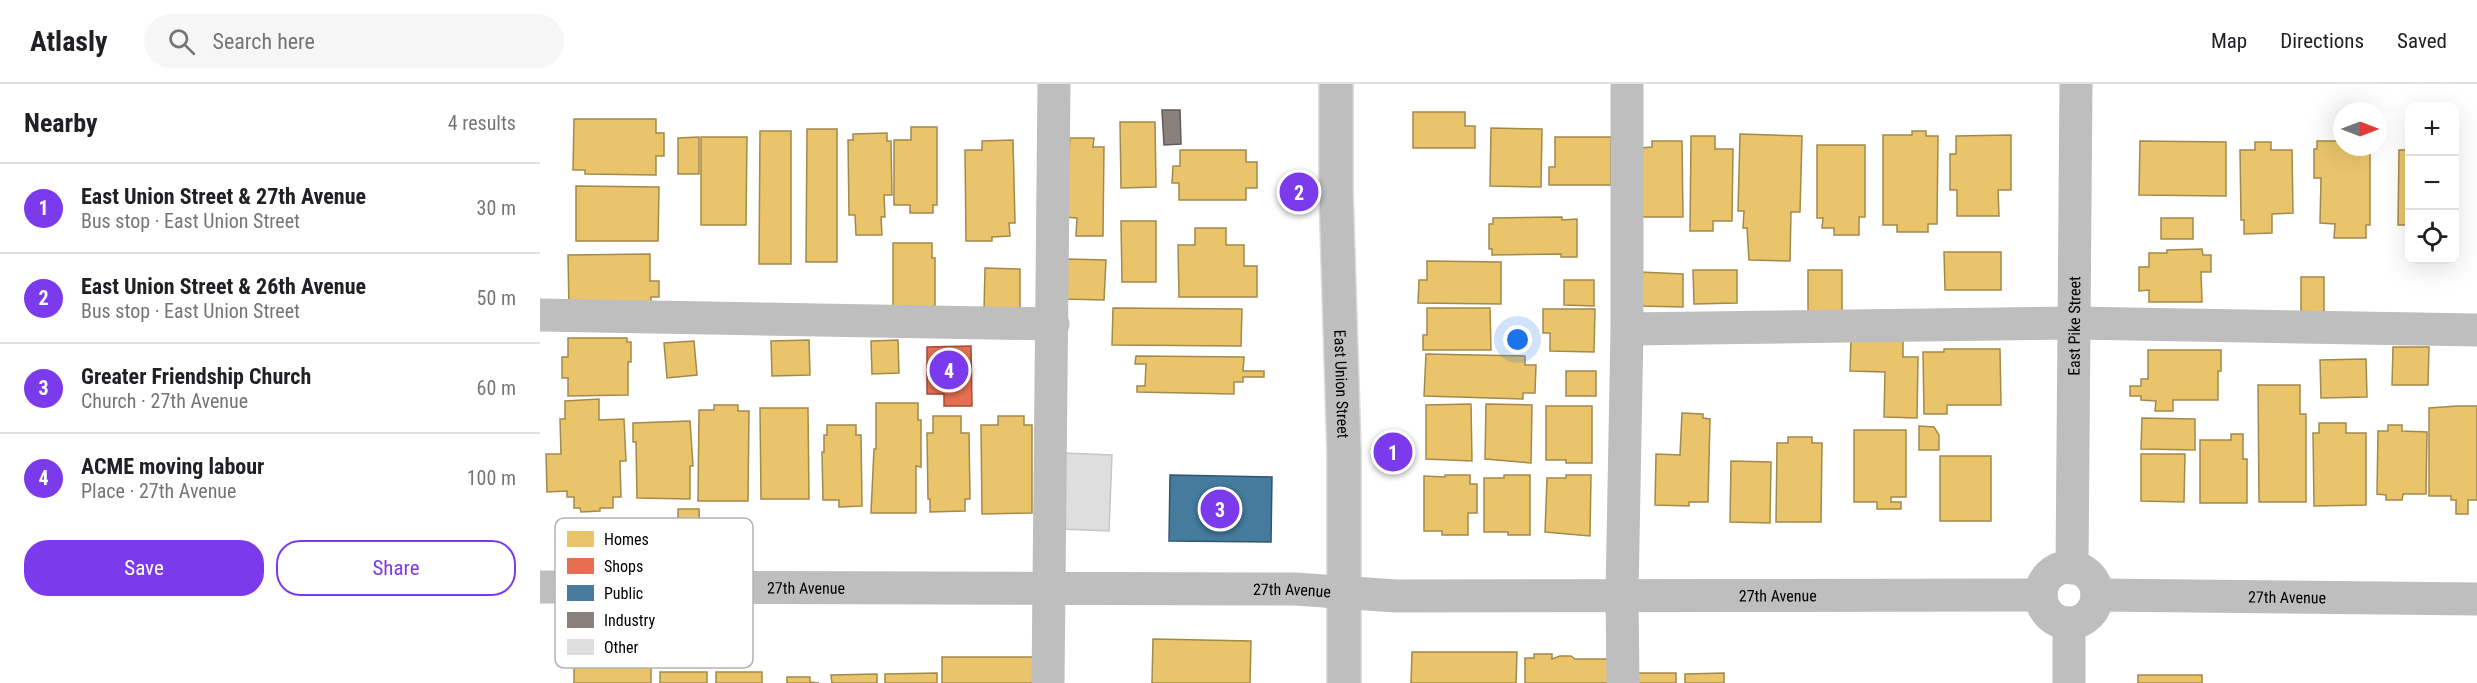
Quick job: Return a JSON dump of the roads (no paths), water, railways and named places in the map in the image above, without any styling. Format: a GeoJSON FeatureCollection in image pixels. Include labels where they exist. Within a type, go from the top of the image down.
{"type":"FeatureCollection","features":[{"type":"Feature","properties":{"kind":"street"},"geometry":{"type":"LineString","coordinates":[[1048,683],[1054,84]]}},
{"type":"Feature","properties":{"kind":"street","name":"East Union Street"},"geometry":{"type":"LineString","coordinates":[[1336,84],[1336,191],[1344,452],[1344,683]]}},
{"type":"Feature","properties":{"kind":"street"},"geometry":{"type":"LineString","coordinates":[[1623,683],[1627,84]]}},
{"type":"Feature","properties":{"kind":"street","name":"East Pike Street"},"geometry":{"type":"LineString","coordinates":[[2072,568],[2076,84]]}},
{"type":"Feature","properties":{"kind":"street"},"geometry":{"type":"LineString","coordinates":[[540,315],[1053,324]]}},
{"type":"Feature","properties":{"kind":"street"},"geometry":{"type":"LineString","coordinates":[[1627,329],[2074,324],[2477,330]]}},
{"type":"Feature","properties":{"kind":"street"},"geometry":{"type":"LineString","coordinates":[[2072,568],[2084,572],[2090,578],[2097,595],[2090,613],[2083,620],[2069,623],[2055,620],[2048,614],[2043,606],[2041,595],[2045,581],[2050,574],[2072,568]]}},
{"type":"Feature","properties":{"kind":"street","name":"27th Avenue"},"geometry":{"type":"LineString","coordinates":[[753,587],[1295,589],[1396,596],[2041,595]]}},
{"type":"Feature","properties":{"kind":"street","name":"27th Avenue"},"geometry":{"type":"LineString","coordinates":[[2097,595],[2477,599]]}},
{"type":"Feature","properties":{"kind":"street"},"geometry":{"type":"LineString","coordinates":[[2069,623],[2069,683]]}},
{"type":"Feature","properties":{"kind":"place","name":"East Union Street & 26th Avenue"},"geometry":{"type":"Point","coordinates":[1299,192]}},
{"type":"Feature","properties":{"kind":"place","name":"ACME moving labour"},"geometry":{"type":"Point","coordinates":[949,370]}},
{"type":"Feature","properties":{"kind":"place","name":"East Union Street & 27th Avenue"},"geometry":{"type":"Point","coordinates":[1393,452]}},
{"type":"Feature","properties":{"kind":"place","name":"Greater Friendship Church"},"geometry":{"type":"Point","coordinates":[1220,509]}}]}
